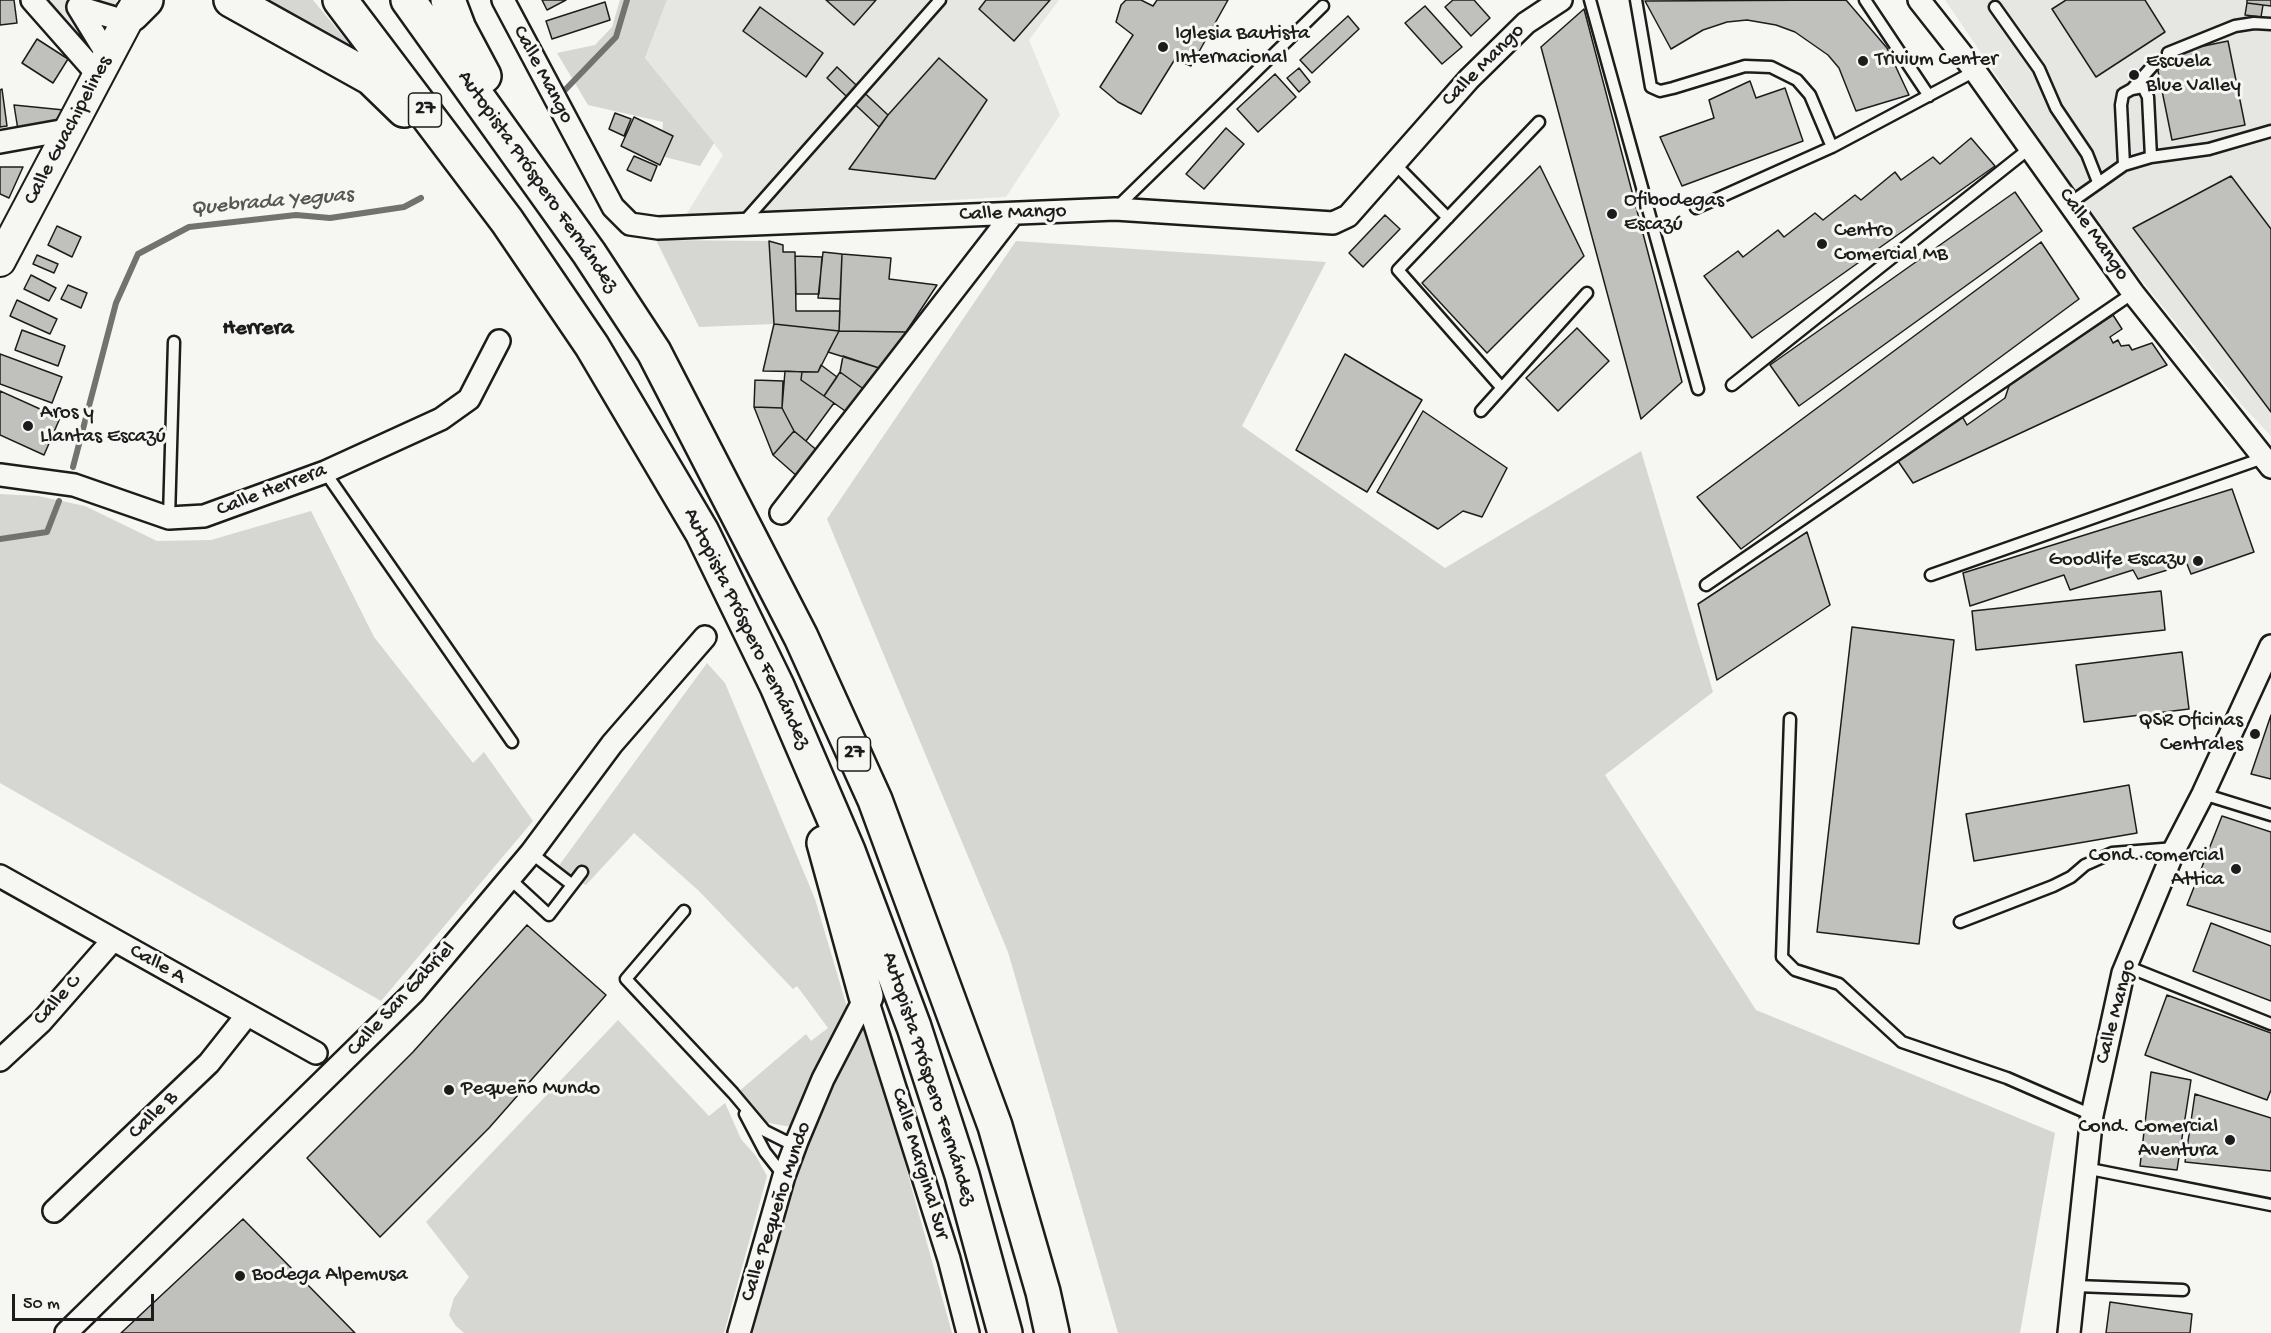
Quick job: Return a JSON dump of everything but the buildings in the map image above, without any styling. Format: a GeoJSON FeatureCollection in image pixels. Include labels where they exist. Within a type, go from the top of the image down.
{"type":"FeatureCollection","features":[{"type":"Feature","properties":{"kind":"highway"},"geometry":{"type":"LineString","coordinates":[[231,0],[371,78],[432,138],[507,221]]}},
{"type":"Feature","properties":{"kind":"highway","name":"Autopista Próspero Fernández"},"geometry":{"type":"LineString","coordinates":[[340,0],[507,221],[592,346],[696,521],[777,686],[848,851],[914,1027],[962,1175],[1005,1333]]}},
{"type":"Feature","properties":{"kind":"highway","name":"Autopista Próspero Fernández"},"geometry":{"type":"LineString","coordinates":[[408,0],[563,216],[659,362],[801,637],[875,800],[995,1126],[1043,1292],[1052,1333]]}},
{"type":"Feature","properties":{"kind":"highway"},"geometry":{"type":"LineString","coordinates":[[448,0],[464,40],[563,216]]}},
{"type":"Feature","properties":{"kind":"highway"},"geometry":{"type":"LineString","coordinates":[[777,686],[866,996]]}},
{"type":"Feature","properties":{"kind":"street"},"geometry":{"type":"LineString","coordinates":[[32,0],[53,25],[103,66]]}},
{"type":"Feature","properties":{"kind":"street","name":"Calle Mango"},"geometry":{"type":"LineString","coordinates":[[503,0],[613,207],[630,224],[658,228],[1115,209],[1333,223],[1348,216],[1469,79],[1526,23],[1561,0]]}},
{"type":"Feature","properties":{"kind":"street","name":"Calle Mango"},"geometry":{"type":"LineString","coordinates":[[1919,0],[1975,72],[2133,293],[2268,462]]}},
{"type":"Feature","properties":{"kind":"street"},"geometry":{"type":"LineString","coordinates":[[103,66],[78,7],[136,9]]}},
{"type":"Feature","properties":{"kind":"street","name":"Calle Guachipelines"},"geometry":{"type":"LineString","coordinates":[[0,261],[72,129],[103,66],[136,9]]}},
{"type":"Feature","properties":{"kind":"street"},"geometry":{"type":"LineString","coordinates":[[0,142],[72,129]]}},
{"type":"Feature","properties":{"kind":"street"},"geometry":{"type":"LineString","coordinates":[[781,513],[1012,214]]}},
{"type":"Feature","properties":{"kind":"street","name":"Calle Herrera"},"geometry":{"type":"LineString","coordinates":[[0,476],[74,485],[169,518],[204,516],[324,472],[441,419],[469,399],[499,341]]}},
{"type":"Feature","properties":{"kind":"street","name":"Calle San Gabriel"},"geometry":{"type":"LineString","coordinates":[[66,1333],[413,993],[531,853],[612,744],[705,637]]}},
{"type":"Feature","properties":{"kind":"street","name":"Calle Mango"},"geometry":{"type":"LineString","coordinates":[[2069,1333],[2076,1286],[2085,1168],[2092,1115],[2126,966],[2175,848],[2203,794],[2271,646]]}},
{"type":"Feature","properties":{"kind":"street","name":"Calle A"},"geometry":{"type":"LineString","coordinates":[[0,876],[315,1053]]}},
{"type":"Feature","properties":{"kind":"street","name":"Calle C"},"geometry":{"type":"LineString","coordinates":[[0,1060],[41,1022],[112,940]]}},
{"type":"Feature","properties":{"kind":"street","name":"Calle Pequeño Mundo"},"geometry":{"type":"LineString","coordinates":[[739,1333],[784,1176],[823,1079],[866,996]]}},
{"type":"Feature","properties":{"kind":"street","name":"Calle Marginal Sur"},"geometry":{"type":"LineString","coordinates":[[866,996],[949,1259],[968,1333]]}},
{"type":"Feature","properties":{"kind":"street","name":"Calle B"},"geometry":{"type":"LineString","coordinates":[[54,1211],[209,1063],[247,1015]]}},
{"type":"Feature","properties":{"kind":"lane"},"geometry":{"type":"LineString","coordinates":[[741,225],[940,0]]}},
{"type":"Feature","properties":{"kind":"lane"},"geometry":{"type":"LineString","coordinates":[[1590,0],[1698,389]]}},
{"type":"Feature","properties":{"kind":"lane"},"geometry":{"type":"LineString","coordinates":[[1636,0],[1651,87],[1660,90],[1673,88],[1745,66],[1771,67],[1797,80],[1810,95],[1832,147]]}},
{"type":"Feature","properties":{"kind":"lane"},"geometry":{"type":"LineString","coordinates":[[1864,0],[1929,96]]}},
{"type":"Feature","properties":{"kind":"lane"},"geometry":{"type":"LineString","coordinates":[[1115,209],[1323,6]]}},
{"type":"Feature","properties":{"kind":"lane"},"geometry":{"type":"LineString","coordinates":[[1995,7],[2039,69],[2056,108],[2087,154],[2098,182]]}},
{"type":"Feature","properties":{"kind":"lane"},"geometry":{"type":"LineString","coordinates":[[2168,53],[2235,27],[2253,23],[2271,24]]}},
{"type":"Feature","properties":{"kind":"lane"},"geometry":{"type":"LineString","coordinates":[[2132,89],[2156,62]]}},
{"type":"Feature","properties":{"kind":"lane"},"geometry":{"type":"LineString","coordinates":[[1696,208],[1832,147],[1975,72]]}},
{"type":"Feature","properties":{"kind":"lane"},"geometry":{"type":"LineString","coordinates":[[2124,165],[2121,105],[2123,94],[2132,89],[2143,87],[2148,97],[2151,157]]}},
{"type":"Feature","properties":{"kind":"lane"},"geometry":{"type":"LineString","coordinates":[[1501,387],[1398,270],[1539,122]]}},
{"type":"Feature","properties":{"kind":"lane"},"geometry":{"type":"LineString","coordinates":[[2070,203],[2124,165],[2151,157],[2209,149],[2271,131]]}},
{"type":"Feature","properties":{"kind":"lane"},"geometry":{"type":"LineString","coordinates":[[1732,385],[2030,148]]}},
{"type":"Feature","properties":{"kind":"lane"},"geometry":{"type":"LineString","coordinates":[[1394,163],[1448,218]]}},
{"type":"Feature","properties":{"kind":"lane"},"geometry":{"type":"LineString","coordinates":[[1481,411],[1587,293]]}},
{"type":"Feature","properties":{"kind":"lane"},"geometry":{"type":"LineString","coordinates":[[1706,585],[2133,293]]}},
{"type":"Feature","properties":{"kind":"lane"},"geometry":{"type":"LineString","coordinates":[[169,518],[174,342]]}},
{"type":"Feature","properties":{"kind":"lane"},"geometry":{"type":"LineString","coordinates":[[1931,575],[2268,462]]}},
{"type":"Feature","properties":{"kind":"lane"},"geometry":{"type":"LineString","coordinates":[[324,472],[512,742]]}},
{"type":"Feature","properties":{"kind":"lane"},"geometry":{"type":"LineString","coordinates":[[1790,719],[1782,957],[1795,970],[1839,984],[1902,1042],[2007,1078],[2092,1115]]}},
{"type":"Feature","properties":{"kind":"lane"},"geometry":{"type":"LineString","coordinates":[[2203,794],[2271,815]]}},
{"type":"Feature","properties":{"kind":"lane"},"geometry":{"type":"LineString","coordinates":[[1960,922],[2053,886],[2071,877],[2085,865],[2112,853],[2175,848]]}},
{"type":"Feature","properties":{"kind":"lane"},"geometry":{"type":"LineString","coordinates":[[531,853],[571,884]]}},
{"type":"Feature","properties":{"kind":"lane"},"geometry":{"type":"LineString","coordinates":[[510,879],[549,915],[582,872]]}},
{"type":"Feature","properties":{"kind":"lane"},"geometry":{"type":"LineString","coordinates":[[684,911],[626,980],[733,1093],[765,1131],[785,1141],[798,1141]]}},
{"type":"Feature","properties":{"kind":"lane"},"geometry":{"type":"LineString","coordinates":[[2126,966],[2271,1024]]}},
{"type":"Feature","properties":{"kind":"lane"},"geometry":{"type":"LineString","coordinates":[[733,1093],[765,1152],[784,1176]]}},
{"type":"Feature","properties":{"kind":"lane"},"geometry":{"type":"LineString","coordinates":[[2085,1168],[2271,1204]]}},
{"type":"Feature","properties":{"kind":"lane"},"geometry":{"type":"LineString","coordinates":[[2076,1286],[2183,1290]]}},
{"type":"Feature","properties":{"kind":"shaded area"},"geometry":{"type":"Polygon","coordinates":[[[43,0],[117,0],[115,6],[79,45],[43,0]]]}},
{"type":"Feature","properties":{"kind":"shaded area"},"geometry":{"type":"Polygon","coordinates":[[[259,0],[313,0],[361,58],[259,0]]]}},
{"type":"Feature","properties":{"kind":"shaded area"},"geometry":{"type":"Polygon","coordinates":[[[620,0],[667,0],[645,58],[714,143],[700,166],[661,156],[663,122],[588,105],[557,53],[595,45],[612,27],[620,0]]]}},
{"type":"Feature","properties":{"kind":"shaded area"},"geometry":{"type":"Polygon","coordinates":[[[667,0],[1059,0],[1029,40],[1060,115],[1006,197],[686,215],[723,155],[645,58],[667,0]]]}},
{"type":"Feature","properties":{"kind":"shaded area","name":"Escuela Blue Valley"},"geometry":{"type":"Polygon","coordinates":[[[1945,0],[2271,0],[2271,436],[2241,404],[2105,235],[1945,0]]]}},
{"type":"Feature","properties":{"kind":"shaded area"},"geometry":{"type":"Polygon","coordinates":[[[656,240],[769,241],[774,324],[699,327],[656,240]]]}},
{"type":"Feature","properties":{"kind":"shaded area"},"geometry":{"type":"Polygon","coordinates":[[[1016,241],[1326,262],[1242,426],[1445,568],[1641,451],[1713,692],[1605,775],[1756,1010],[2055,1133],[2020,1333],[1118,1333],[1008,952],[827,519],[1016,241]]]}},
{"type":"Feature","properties":{"kind":"shaded area"},"geometry":{"type":"Polygon","coordinates":[[[0,494],[38,496],[85,506],[157,541],[211,540],[311,511],[374,637],[473,763],[484,752],[533,821],[381,1001],[0,783],[0,494]]]}},
{"type":"Feature","properties":{"kind":"shaded area"},"geometry":{"type":"Polygon","coordinates":[[[707,663],[725,683],[815,899],[849,1014],[797,1128],[764,1122],[737,1093],[806,1034],[811,1041],[828,1028],[797,986],[793,989],[699,891],[634,833],[586,885],[555,871],[707,663]]]}},
{"type":"Feature","properties":{"kind":"shaded area"},"geometry":{"type":"Polygon","coordinates":[[[618,1020],[709,1116],[725,1103],[741,1139],[756,1156],[767,1176],[724,1333],[464,1333],[449,1315],[454,1298],[469,1277],[426,1222],[618,1020]]]}},
{"type":"Feature","properties":{"kind":"shaded area"},"geometry":{"type":"Polygon","coordinates":[[[866,1024],[952,1333],[753,1333],[774,1251],[819,1110],[857,1030],[866,1024]]]}},
{"type":"Feature","properties":{"kind":"waterway","name":"Quebrada Yeguas"},"geometry":{"type":"LineString","coordinates":[[565,90],[616,37],[627,0]]}},
{"type":"Feature","properties":{"kind":"waterway","name":"Quebrada Yeguas"},"geometry":{"type":"LineString","coordinates":[[73,467],[116,303],[138,254],[189,227],[296,215],[330,218],[404,207],[421,198]]}},
{"type":"Feature","properties":{"kind":"waterway","name":"Quebrada Yeguas"},"geometry":{"type":"LineString","coordinates":[[0,539],[47,532],[59,501]]}},
{"type":"Feature","properties":{"kind":"place","name":"Iglesia Bautista Internacional"},"geometry":{"type":"Point","coordinates":[1163,47]}},
{"type":"Feature","properties":{"kind":"place","name":"Trivium Center"},"geometry":{"type":"Point","coordinates":[1863,61]}},
{"type":"Feature","properties":{"kind":"place","name":"Escuela Blue Valley"},"geometry":{"type":"Point","coordinates":[2134,75]}},
{"type":"Feature","properties":{"kind":"place","name":"Ofibodegas Escazú"},"geometry":{"type":"Point","coordinates":[1612,214]}},
{"type":"Feature","properties":{"kind":"place","name":"Centro Comercial MB"},"geometry":{"type":"Point","coordinates":[1822,244]}},
{"type":"Feature","properties":{"kind":"place","name":"Aros y Llantas Escazú"},"geometry":{"type":"Point","coordinates":[28,426]}},
{"type":"Feature","properties":{"kind":"place","name":"Goodlife Escazu"},"geometry":{"type":"Point","coordinates":[2198,561]}},
{"type":"Feature","properties":{"kind":"place","name":"QSR Oficinas Centrales"},"geometry":{"type":"Point","coordinates":[2255,734]}},
{"type":"Feature","properties":{"kind":"place","name":"Cond. comercial Attica"},"geometry":{"type":"Point","coordinates":[2236,869]}},
{"type":"Feature","properties":{"kind":"place","name":"Pequeño Mundo"},"geometry":{"type":"Point","coordinates":[449,1090]}},
{"type":"Feature","properties":{"kind":"place","name":"Cond. Comercial Aventura"},"geometry":{"type":"Point","coordinates":[2230,1140]}},
{"type":"Feature","properties":{"kind":"place","name":"Bodega Alpemusa"},"geometry":{"type":"Point","coordinates":[240,1276]}},
{"type":"Feature","properties":{"kind":"district","name":"Herrera"},"geometry":{"type":"Point","coordinates":[258,330]}}]}
